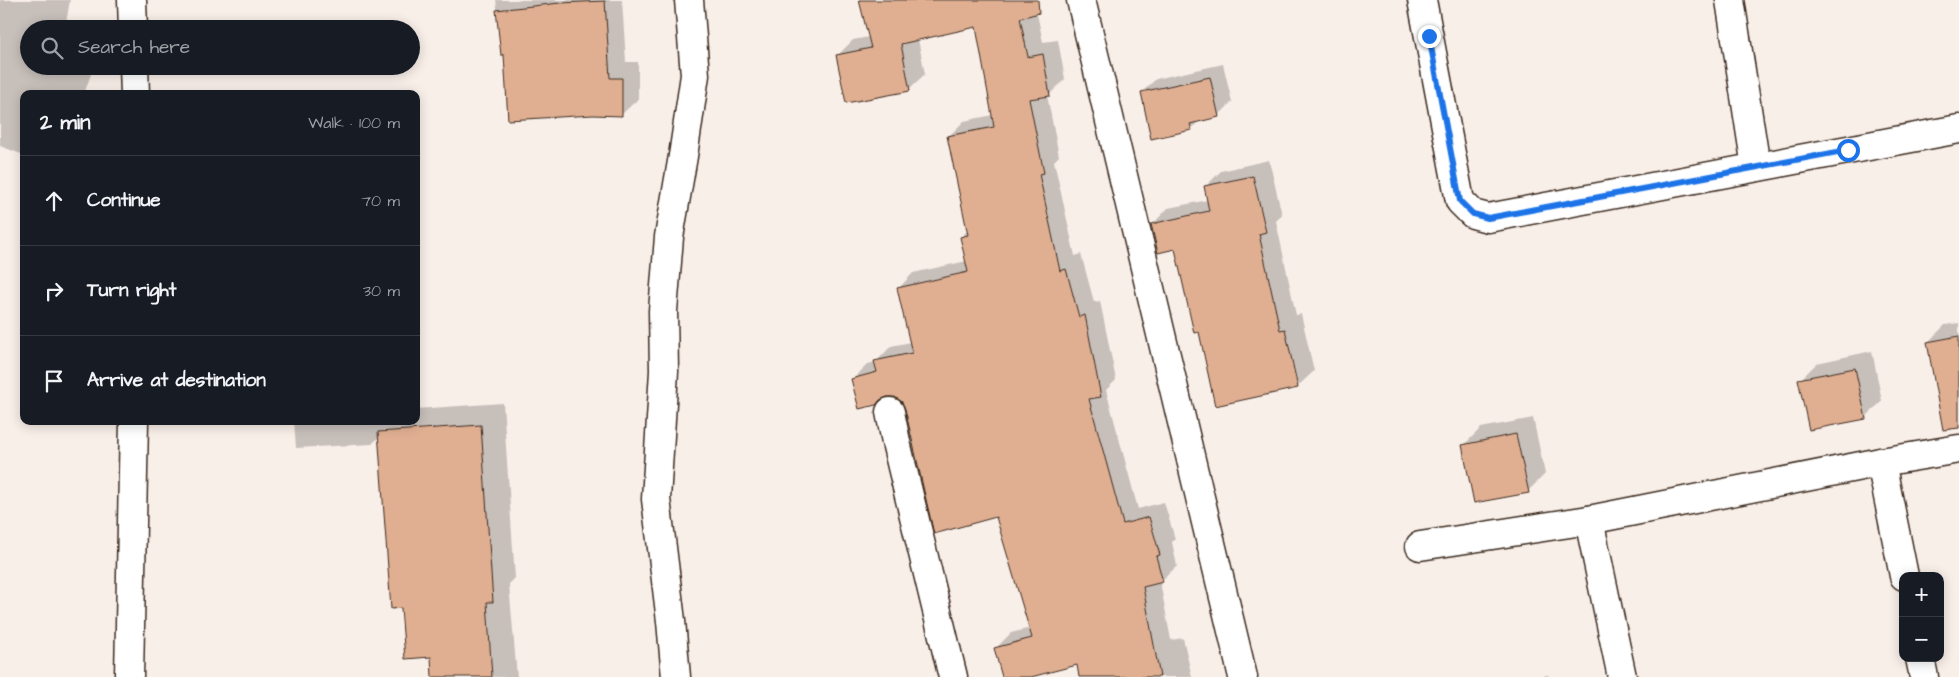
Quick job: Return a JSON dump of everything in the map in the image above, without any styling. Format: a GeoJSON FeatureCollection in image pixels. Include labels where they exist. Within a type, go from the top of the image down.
{"type":"FeatureCollection","features":[{"type":"Feature","properties":{"kind":"street"},"geometry":{"type":"LineString","coordinates":[[132,0],[133,20]]}},
{"type":"Feature","properties":{"kind":"street"},"geometry":{"type":"LineString","coordinates":[[676,677],[656,499],[664,371],[663,311],[669,237],[695,75],[689,0]]}},
{"type":"Feature","properties":{"kind":"street"},"geometry":{"type":"LineString","coordinates":[[1081,0],[1243,677]]}},
{"type":"Feature","properties":{"kind":"street"},"geometry":{"type":"LineString","coordinates":[[1422,0],[1460,201],[1473,214],[1488,218],[1959,128]]}},
{"type":"Feature","properties":{"kind":"street"},"geometry":{"type":"LineString","coordinates":[[1730,0],[1756,167]]}},
{"type":"Feature","properties":{"kind":"street"},"geometry":{"type":"LineString","coordinates":[[134,75],[135,90]]}},
{"type":"Feature","properties":{"kind":"street"},"geometry":{"type":"LineString","coordinates":[[890,412],[953,677]]}},
{"type":"Feature","properties":{"kind":"street"},"geometry":{"type":"LineString","coordinates":[[129,677],[134,425]]}},
{"type":"Feature","properties":{"kind":"street"},"geometry":{"type":"LineString","coordinates":[[1420,546],[1590,520],[1881,462],[1959,449]]}},
{"type":"Feature","properties":{"kind":"street"},"geometry":{"type":"LineString","coordinates":[[1881,462],[1903,572]]}},
{"type":"Feature","properties":{"kind":"street"},"geometry":{"type":"LineString","coordinates":[[1590,520],[1622,677]]}},
{"type":"Feature","properties":{"kind":"street"},"geometry":{"type":"LineString","coordinates":[[1921,662],[1924,677]]}},
{"type":"Feature","properties":{"kind":"building"},"geometry":{"type":"Polygon","coordinates":[[[859,0],[1038,0],[1039,13],[1020,18],[1028,57],[1043,54],[1050,96],[1029,99],[1044,173],[1039,174],[1060,271],[1066,269],[1079,317],[1085,315],[1101,397],[1089,399],[1123,524],[1149,517],[1160,555],[1156,556],[1163,582],[1143,587],[1160,677],[1079,677],[1077,665],[1031,677],[1002,677],[994,648],[1032,638],[996,517],[934,534],[902,402],[895,397],[887,397],[880,400],[876,405],[859,409],[851,379],[877,372],[874,361],[912,353],[897,288],[968,272],[960,237],[968,235],[947,136],[994,127],[976,27],[901,44],[910,91],[846,103],[836,55],[871,48],[859,0]]]}},
{"type":"Feature","properties":{"kind":"building"},"geometry":{"type":"Polygon","coordinates":[[[605,1],[610,78],[622,78],[622,116],[593,115],[508,120],[504,55],[501,55],[496,10],[560,3],[605,1]]]}},
{"type":"Feature","properties":{"kind":"building"},"geometry":{"type":"Polygon","coordinates":[[[1210,77],[1219,117],[1190,124],[1192,130],[1151,139],[1141,92],[1210,77]]]}},
{"type":"Feature","properties":{"kind":"building"},"geometry":{"type":"Polygon","coordinates":[[[1253,176],[1266,232],[1259,234],[1280,330],[1285,329],[1298,388],[1215,406],[1199,332],[1194,333],[1175,249],[1158,253],[1151,224],[1209,211],[1204,186],[1253,176]]]}},
{"type":"Feature","properties":{"kind":"building"},"geometry":{"type":"Polygon","coordinates":[[[1959,336],[1959,428],[1943,430],[1927,342],[1959,336]]]}},
{"type":"Feature","properties":{"kind":"building"},"geometry":{"type":"Polygon","coordinates":[[[1855,368],[1866,419],[1809,430],[1798,379],[1855,368]]]}},
{"type":"Feature","properties":{"kind":"building"},"geometry":{"type":"Polygon","coordinates":[[[481,425],[493,602],[487,602],[492,677],[432,677],[431,657],[405,659],[401,608],[391,609],[378,432],[481,425]]]}},
{"type":"Feature","properties":{"kind":"building"},"geometry":{"type":"Polygon","coordinates":[[[1516,434],[1529,493],[1474,503],[1462,445],[1516,434]]]}},
{"type":"Feature","properties":{"kind":"route"},"geometry":{"type":"LineString","coordinates":[[1429,36],[1460,201],[1473,214],[1488,218],[1848,150]]}}]}
